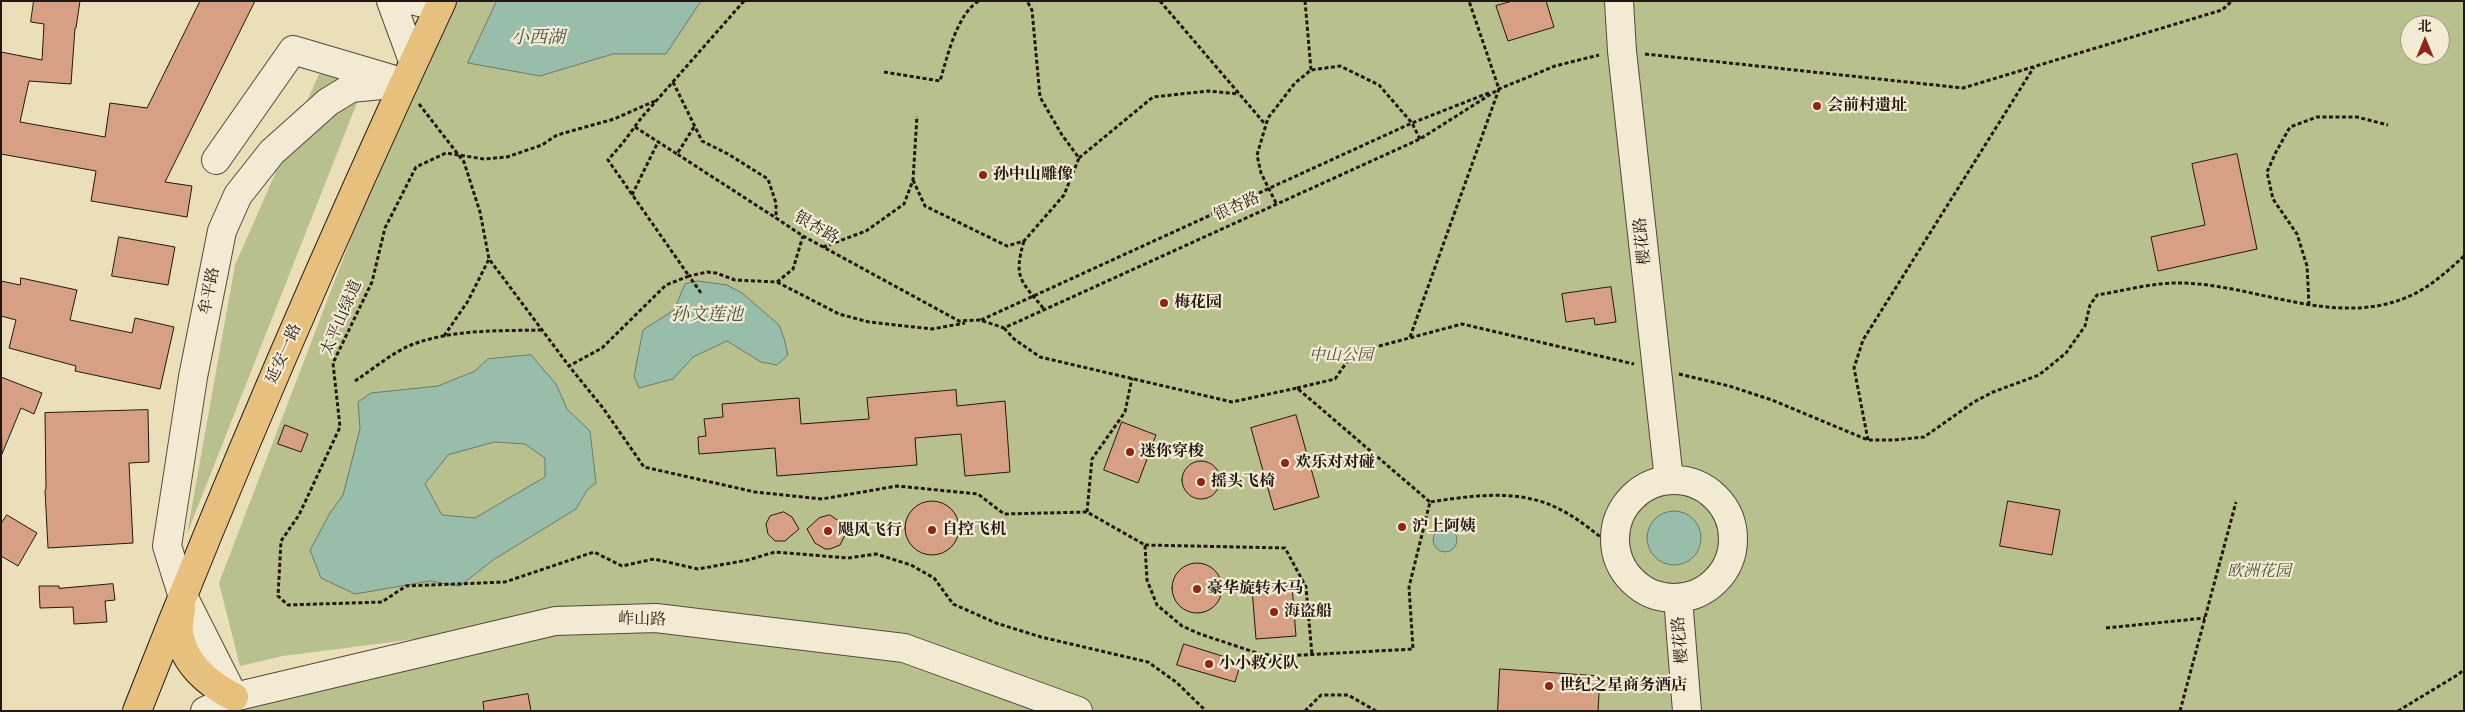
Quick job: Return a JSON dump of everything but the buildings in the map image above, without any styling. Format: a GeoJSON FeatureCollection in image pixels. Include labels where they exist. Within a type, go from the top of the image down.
{"type":"FeatureCollection","features":[{"type":"Feature","properties":{"kind":"main road","name":"延安一路"},"geometry":{"type":"LineString","coordinates":[[136,711],[182,594],[274,374],[408,72],[432,3]]}},
{"type":"Feature","properties":{"kind":"main road"},"geometry":{"type":"LineString","coordinates":[[182,594],[179,632],[190,661],[212,686],[234,697]]}},
{"type":"Feature","properties":{"kind":"street"},"geometry":{"type":"LineString","coordinates":[[216,160],[293,50],[408,72],[391,1]]}},
{"type":"Feature","properties":{"kind":"street","name":"樱花路"},"geometry":{"type":"LineString","coordinates":[[1619,1],[1622,52],[1669,480]]}},
{"type":"Feature","properties":{"kind":"street","name":"牟平路"},"geometry":{"type":"LineString","coordinates":[[182,594],[166,546],[193,377],[222,231],[238,195],[272,152],[328,102],[351,88],[408,72]]}},
{"type":"Feature","properties":{"kind":"street","name":"樱花路"},"geometry":{"type":"LineString","coordinates":[[1669,480],[1688,481],[1705,489],[1719,501],[1729,517],[1733,535],[1732,554],[1724,570],[1712,584],[1696,594],[1678,598],[1658,596],[1639,587],[1625,572],[1616,550],[1615,533],[1620,513],[1632,497],[1650,485],[1669,480]]}},
{"type":"Feature","properties":{"kind":"street","name":"樱花路"},"geometry":{"type":"LineString","coordinates":[[1678,598],[1687,711]]}},
{"type":"Feature","properties":{"kind":"street","name":"岞山路"},"geometry":{"type":"LineString","coordinates":[[205,711],[234,697],[555,621],[656,618],[904,648],[1078,711]]}},
{"type":"Feature","properties":{"kind":"path"},"geometry":{"type":"LineString","coordinates":[[700,294],[608,160],[744,1]]}},
{"type":"Feature","properties":{"kind":"path"},"geometry":{"type":"LineString","coordinates":[[884,72],[940,81],[953,40],[971,6],[979,1]]}},
{"type":"Feature","properties":{"kind":"path"},"geometry":{"type":"LineString","coordinates":[[1027,1],[1032,10],[1040,97],[1062,135],[1079,158]]}},
{"type":"Feature","properties":{"kind":"path"},"geometry":{"type":"LineString","coordinates":[[1160,1],[1266,125]]}},
{"type":"Feature","properties":{"kind":"path"},"geometry":{"type":"LineString","coordinates":[[1305,1],[1311,70]]}},
{"type":"Feature","properties":{"kind":"path"},"geometry":{"type":"LineString","coordinates":[[1410,337],[1498,89],[1470,1]]}},
{"type":"Feature","properties":{"kind":"path","name":"银杏路"},"geometry":{"type":"LineString","coordinates":[[980,320],[1412,123],[1555,66],[1592,56],[1622,52],[1963,88],[2222,10],[2232,1]]}},
{"type":"Feature","properties":{"kind":"path"},"geometry":{"type":"LineString","coordinates":[[1276,203],[1261,173],[1257,155],[1268,118],[1295,83],[1311,70],[1340,66],[1379,85],[1412,123],[1420,139]]}},
{"type":"Feature","properties":{"kind":"path"},"geometry":{"type":"LineString","coordinates":[[1868,440],[1854,368],[1863,340],[2035,66]]}},
{"type":"Feature","properties":{"kind":"path"},"geometry":{"type":"LineString","coordinates":[[408,72],[464,162],[480,212],[489,259],[603,408],[644,467],[755,492],[822,499],[897,486],[978,494],[1004,514],[1087,512],[1146,544],[1285,548],[1306,588],[1312,655]]}},
{"type":"Feature","properties":{"kind":"path","name":"银杏路"},"geometry":{"type":"LineString","coordinates":[[673,82],[702,141],[728,154],[768,179],[776,203],[776,218],[803,236],[959,321],[980,320],[1004,328],[1420,139],[1498,89]]}},
{"type":"Feature","properties":{"kind":"path"},"geometry":{"type":"LineString","coordinates":[[1044,309],[1018,274],[1018,264],[1024,241],[1064,195],[1079,158],[1153,97],[1208,91],[1239,94]]}},
{"type":"Feature","properties":{"kind":"path"},"geometry":{"type":"LineString","coordinates":[[458,155],[484,159],[507,156],[542,145],[557,135],[614,119],[658,100]]}},
{"type":"Feature","properties":{"kind":"path"},"geometry":{"type":"LineString","coordinates":[[823,247],[866,231],[904,204],[913,180],[916,116]]}},
{"type":"Feature","properties":{"kind":"path"},"geometry":{"type":"LineString","coordinates":[[2309,305],[2307,266],[2297,234],[2273,200],[2267,172],[2290,127],[2317,116],[2357,116],[2388,125]]}},
{"type":"Feature","properties":{"kind":"path"},"geometry":{"type":"LineString","coordinates":[[635,127],[776,218]]}},
{"type":"Feature","properties":{"kind":"path"},"geometry":{"type":"LineString","coordinates":[[677,154],[694,127]]}},
{"type":"Feature","properties":{"kind":"path"},"geometry":{"type":"LineString","coordinates":[[632,195],[658,142]]}},
{"type":"Feature","properties":{"kind":"path","name":"太平山绿道"},"geometry":{"type":"LineString","coordinates":[[458,155],[444,153],[416,167],[386,228],[372,282],[334,363],[340,427],[299,515],[281,541],[278,596],[288,605],[382,602],[406,586],[505,582],[594,552],[622,566],[654,560],[698,569],[748,560],[775,552],[848,558],[876,554],[911,565],[934,578],[954,604],[996,623],[1041,637],[1148,662],[1176,682],[1206,711]]}},
{"type":"Feature","properties":{"kind":"path"},"geometry":{"type":"LineString","coordinates":[[913,180],[926,206],[1007,246],[1024,241]]}},
{"type":"Feature","properties":{"kind":"path"},"geometry":{"type":"LineString","coordinates":[[777,282],[793,269],[803,236]]}},
{"type":"Feature","properties":{"kind":"path"},"geometry":{"type":"LineString","coordinates":[[1004,328],[1014,339],[1040,356],[1232,402],[1335,379],[1353,353],[1462,324],[1729,386],[1772,400],[1868,440],[1894,440],[1924,437],[1974,402],[1993,392],[2039,375],[2066,353],[2084,326],[2090,306],[2098,295],[2179,282],[2252,292],[2309,305],[2349,308],[2391,302],[2413,295],[2447,271],[2464,256]]}},
{"type":"Feature","properties":{"kind":"path"},"geometry":{"type":"LineString","coordinates":[[444,336],[468,301],[489,259]]}},
{"type":"Feature","properties":{"kind":"path"},"geometry":{"type":"LineString","coordinates":[[569,366],[602,348],[666,285],[689,276],[707,272],[716,273],[735,280],[777,282],[839,314],[869,322],[932,329],[980,320]]}},
{"type":"Feature","properties":{"kind":"path"},"geometry":{"type":"LineString","coordinates":[[355,381],[410,346],[444,336],[487,331],[542,330]]}},
{"type":"Feature","properties":{"kind":"path"},"geometry":{"type":"LineString","coordinates":[[1087,512],[1092,459],[1125,412],[1132,378]]}},
{"type":"Feature","properties":{"kind":"path"},"geometry":{"type":"LineString","coordinates":[[1296,388],[1430,502],[1478,495],[1523,498],[1552,506],[1599,535],[1616,550]]}},
{"type":"Feature","properties":{"kind":"path"},"geometry":{"type":"LineString","coordinates":[[1146,544],[1147,580],[1157,605],[1182,626],[1260,654],[1285,656],[1413,649],[1409,587],[1430,502]]}},
{"type":"Feature","properties":{"kind":"path"},"geometry":{"type":"LineString","coordinates":[[2180,711],[2236,502]]}},
{"type":"Feature","properties":{"kind":"path"},"geometry":{"type":"LineString","coordinates":[[2106,628],[2205,618]]}},
{"type":"Feature","properties":{"kind":"path"},"geometry":{"type":"LineString","coordinates":[[2398,711],[2459,674],[2464,669]]}},
{"type":"Feature","properties":{"kind":"path"},"geometry":{"type":"LineString","coordinates":[[1305,711],[1321,695],[1348,695],[1376,711]]}},
{"type":"Feature","properties":{"kind":"green space","name":"中山公园"},"geometry":{"type":"Polygon","coordinates":[[[439,1],[2464,1],[2464,711],[1094,711],[1003,684],[904,648],[555,621],[283,656],[240,666],[219,583],[418,63],[439,1]]]}},
{"type":"Feature","properties":{"kind":"green space"},"geometry":{"type":"Polygon","coordinates":[[[319,74],[364,85],[187,534],[235,265],[319,74]]]}},
{"type":"Feature","properties":{"kind":"green space"},"geometry":{"type":"Polygon","coordinates":[[[665,626],[903,657],[1056,711],[228,711],[558,629],[665,626]]]}},
{"type":"Feature","properties":{"kind":"water","name":"小西湖"},"geometry":{"type":"Polygon","coordinates":[[[497,1],[701,1],[666,54],[613,54],[540,76],[468,63],[497,1]]]}},
{"type":"Feature","properties":{"kind":"water","name":"孙文莲池"},"geometry":{"type":"Polygon","coordinates":[[[698,281],[727,285],[742,293],[779,325],[788,355],[777,365],[761,362],[727,341],[693,357],[673,379],[639,388],[634,376],[643,330],[674,310],[685,284],[698,281]]]}},
{"type":"Feature","properties":{"kind":"water"},"geometry":{"type":"Polygon","coordinates":[[[531,355],[556,384],[567,409],[590,431],[596,483],[587,490],[576,509],[493,560],[460,586],[430,581],[355,594],[321,578],[310,550],[330,513],[343,495],[360,429],[358,402],[371,393],[438,386],[475,371],[488,359],[531,355]],[[495,442],[448,455],[425,484],[442,515],[475,518],[545,477],[545,458],[525,444],[495,442]]]}},
{"type":"Feature","properties":{"kind":"water"},"geometry":{"type":"Polygon","coordinates":[[[1674,511],[1684,513],[1693,519],[1699,528],[1701,538],[1699,548],[1693,557],[1684,563],[1674,565],[1664,563],[1655,557],[1649,548],[1647,538],[1649,528],[1655,519],[1664,513],[1674,511]]]}},
{"type":"Feature","properties":{"kind":"water"},"geometry":{"type":"Polygon","coordinates":[[[1440,528],[1450,528],[1457,535],[1457,545],[1450,552],[1440,552],[1433,545],[1433,535],[1440,528]]]}},
{"type":"Feature","properties":{"kind":"place","name":"会前村遗址"},"geometry":{"type":"Point","coordinates":[1817,106]}},
{"type":"Feature","properties":{"kind":"place","name":"孙中山雕像"},"geometry":{"type":"Point","coordinates":[983,175]}},
{"type":"Feature","properties":{"kind":"place","name":"梅花园"},"geometry":{"type":"Point","coordinates":[1164,303]}},
{"type":"Feature","properties":{"kind":"place","name":"迷你穿梭"},"geometry":{"type":"Point","coordinates":[1130,452]}},
{"type":"Feature","properties":{"kind":"place","name":"欢乐对对碰"},"geometry":{"type":"Point","coordinates":[1285,463]}},
{"type":"Feature","properties":{"kind":"place","name":"摇头飞椅"},"geometry":{"type":"Point","coordinates":[1201,482]}},
{"type":"Feature","properties":{"kind":"place","name":"沪上阿姨"},"geometry":{"type":"Point","coordinates":[1402,527]}},
{"type":"Feature","properties":{"kind":"place","name":"自控飞机"},"geometry":{"type":"Point","coordinates":[932,530]}},
{"type":"Feature","properties":{"kind":"place","name":"飓风飞行"},"geometry":{"type":"Point","coordinates":[828,531]}},
{"type":"Feature","properties":{"kind":"place","name":"豪华旋转木马"},"geometry":{"type":"Point","coordinates":[1197,589]}},
{"type":"Feature","properties":{"kind":"place","name":"海盗船"},"geometry":{"type":"Point","coordinates":[1274,612]}},
{"type":"Feature","properties":{"kind":"place","name":"小小救火队"},"geometry":{"type":"Point","coordinates":[1209,664]}},
{"type":"Feature","properties":{"kind":"place","name":"世纪之星商务酒店"},"geometry":{"type":"Point","coordinates":[1549,686]}},
{"type":"Feature","properties":{"kind":"park label","name":"欧洲花园"},"geometry":{"type":"Point","coordinates":[2259,572]}}]}
